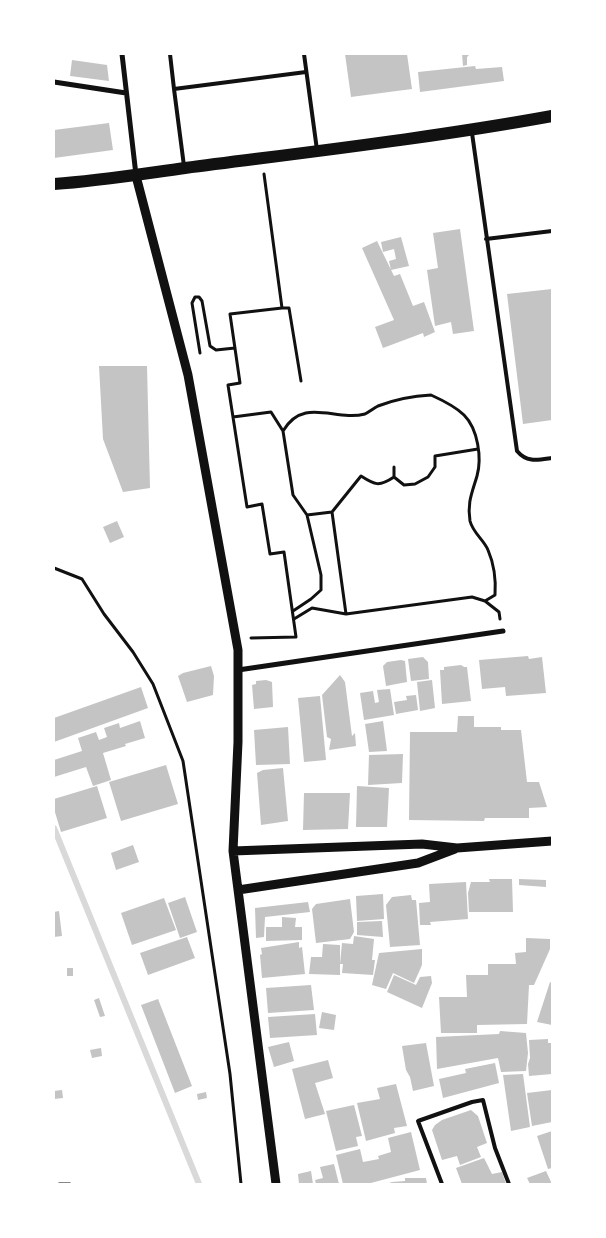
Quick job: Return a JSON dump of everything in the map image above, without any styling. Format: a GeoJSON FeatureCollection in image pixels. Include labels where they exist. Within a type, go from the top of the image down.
{"type":"FeatureCollection","features":[{"type":"Feature","properties":{"kind":"main road"},"geometry":{"type":"LineString","coordinates":[[54,184],[262,160],[471,130],[552,116]]}},
{"type":"Feature","properties":{"kind":"street"},"geometry":{"type":"LineString","coordinates":[[122,54],[136,176],[188,375],[238,650],[238,742],[233,851],[276,1184]]}},
{"type":"Feature","properties":{"kind":"street"},"geometry":{"type":"LineString","coordinates":[[54,82],[126,93]]}},
{"type":"Feature","properties":{"kind":"street"},"geometry":{"type":"LineString","coordinates":[[238,670],[502,631]]}},
{"type":"Feature","properties":{"kind":"street"},"geometry":{"type":"LineString","coordinates":[[233,851],[422,844],[457,848],[552,841]]}},
{"type":"Feature","properties":{"kind":"street"},"geometry":{"type":"LineString","coordinates":[[238,890],[418,863],[457,848]]}},
{"type":"Feature","properties":{"kind":"lane"},"geometry":{"type":"LineString","coordinates":[[170,54],[185,168]]}},
{"type":"Feature","properties":{"kind":"lane"},"geometry":{"type":"LineString","coordinates":[[304,54],[318,152]]}},
{"type":"Feature","properties":{"kind":"lane"},"geometry":{"type":"LineString","coordinates":[[174,89],[306,72]]}},
{"type":"Feature","properties":{"kind":"lane"},"geometry":{"type":"LineString","coordinates":[[471,130],[517,451],[522,457],[532,460],[552,458]]}},
{"type":"Feature","properties":{"kind":"lane"},"geometry":{"type":"LineString","coordinates":[[486,239],[552,231]]}},
{"type":"Feature","properties":{"kind":"lane"},"geometry":{"type":"LineString","coordinates":[[442,1184],[418,1121],[483,1100],[495,1148],[509,1184]]}},
{"type":"Feature","properties":{"kind":"path"},"geometry":{"type":"LineString","coordinates":[[262,160],[282,308]]}},
{"type":"Feature","properties":{"kind":"path"},"geometry":{"type":"LineString","coordinates":[[188,375],[200,373],[202,369],[192,303],[194,297],[199,297],[202,301],[210,346],[216,350],[235,348]]}},
{"type":"Feature","properties":{"kind":"path"},"geometry":{"type":"LineString","coordinates":[[236,638],[296,637],[284,552],[270,554],[262,504],[246,507],[228,385],[240,383],[230,314],[289,308],[300,381]]}},
{"type":"Feature","properties":{"kind":"path"},"geometry":{"type":"LineString","coordinates":[[283,431],[289,421],[302,414],[324,412],[347,416],[366,414],[377,407],[405,396],[431,395],[448,403],[465,416],[476,438],[480,457],[477,475],[470,494],[469,510],[471,523],[478,537],[488,549],[496,584],[495,595],[485,601]]}},
{"type":"Feature","properties":{"kind":"path"},"geometry":{"type":"LineString","coordinates":[[233,417],[271,412],[283,431],[293,495],[307,515],[321,575],[321,590],[293,611]]}},
{"type":"Feature","properties":{"kind":"path"},"geometry":{"type":"LineString","coordinates":[[394,477],[404,484],[415,484],[428,477],[435,467],[435,456],[478,449]]}},
{"type":"Feature","properties":{"kind":"path"},"geometry":{"type":"LineString","coordinates":[[394,467],[394,477]]}},
{"type":"Feature","properties":{"kind":"path"},"geometry":{"type":"LineString","coordinates":[[307,515],[332,512],[362,476],[374,484],[384,484],[394,477]]}},
{"type":"Feature","properties":{"kind":"path"},"geometry":{"type":"LineString","coordinates":[[332,512],[346,614]]}},
{"type":"Feature","properties":{"kind":"path"},"geometry":{"type":"LineString","coordinates":[[54,568],[82,579],[104,614],[133,652],[153,684],[183,760],[230,1074],[241,1184]]}},
{"type":"Feature","properties":{"kind":"path"},"geometry":{"type":"LineString","coordinates":[[294,619],[312,608],[346,614],[472,597],[485,601],[499,612],[502,631]]}},
{"type":"Feature","properties":{"kind":"path"},"geometry":{"type":"LineString","coordinates":[[59,1184],[70,1184]]}},
{"type":"Feature","properties":{"kind":"building"},"geometry":{"type":"Polygon","coordinates":[[[345,54],[407,54],[412,89],[351,97],[345,54]]]}},
{"type":"Feature","properties":{"kind":"building"},"geometry":{"type":"Polygon","coordinates":[[[462,54],[470,54],[467,57],[467,65],[463,66],[462,54]]]}},
{"type":"Feature","properties":{"kind":"building"},"geometry":{"type":"Polygon","coordinates":[[[72,60],[107,65],[109,81],[70,76],[72,60]]]}},
{"type":"Feature","properties":{"kind":"building"},"geometry":{"type":"Polygon","coordinates":[[[475,66],[476,69],[502,67],[504,81],[420,92],[418,72],[475,66]]]}},
{"type":"Feature","properties":{"kind":"building"},"geometry":{"type":"Polygon","coordinates":[[[109,123],[113,150],[54,158],[54,130],[109,123]]]}},
{"type":"Feature","properties":{"kind":"building"},"geometry":{"type":"Polygon","coordinates":[[[460,229],[474,331],[453,334],[451,322],[435,326],[427,270],[438,268],[433,233],[460,229]]]}},
{"type":"Feature","properties":{"kind":"building"},"geometry":{"type":"Polygon","coordinates":[[[401,237],[409,266],[391,270],[389,261],[396,259],[394,249],[383,252],[381,242],[401,237]]]}},
{"type":"Feature","properties":{"kind":"building"},"geometry":{"type":"Polygon","coordinates":[[[377,241],[394,276],[400,274],[413,306],[424,302],[435,332],[424,337],[423,333],[383,348],[375,327],[394,320],[362,248],[377,241]]]}},
{"type":"Feature","properties":{"kind":"building"},"geometry":{"type":"Polygon","coordinates":[[[552,289],[552,420],[523,424],[507,294],[552,289]]]}},
{"type":"Feature","properties":{"kind":"building"},"geometry":{"type":"Polygon","coordinates":[[[99,366],[147,366],[150,488],[123,492],[103,439],[99,366]]]}},
{"type":"Feature","properties":{"kind":"building"},"geometry":{"type":"Polygon","coordinates":[[[117,521],[124,537],[110,543],[103,527],[117,521]]]}},
{"type":"Feature","properties":{"kind":"building"},"geometry":{"type":"Polygon","coordinates":[[[528,656],[529,659],[542,657],[546,693],[506,696],[505,687],[482,689],[479,660],[528,656]]]}},
{"type":"Feature","properties":{"kind":"building"},"geometry":{"type":"Polygon","coordinates":[[[423,657],[428,662],[429,679],[411,681],[408,659],[423,657]]]}},
{"type":"Feature","properties":{"kind":"building"},"geometry":{"type":"Polygon","coordinates":[[[405,661],[407,682],[386,686],[383,666],[387,662],[405,661]]]}},
{"type":"Feature","properties":{"kind":"building"},"geometry":{"type":"Polygon","coordinates":[[[461,665],[467,667],[471,701],[442,704],[440,670],[444,670],[444,667],[461,665]]]}},
{"type":"Feature","properties":{"kind":"building"},"geometry":{"type":"Polygon","coordinates":[[[211,666],[214,676],[213,695],[187,702],[178,676],[211,666]]]}},
{"type":"Feature","properties":{"kind":"building"},"geometry":{"type":"Polygon","coordinates":[[[340,675],[345,682],[352,736],[355,733],[356,746],[329,750],[331,739],[327,737],[322,695],[340,675]]]}},
{"type":"Feature","properties":{"kind":"building"},"geometry":{"type":"Polygon","coordinates":[[[266,680],[272,682],[273,707],[254,709],[252,685],[256,684],[256,681],[266,680]]]}},
{"type":"Feature","properties":{"kind":"building"},"geometry":{"type":"Polygon","coordinates":[[[432,680],[435,708],[420,711],[417,682],[432,680]]]}},
{"type":"Feature","properties":{"kind":"building"},"geometry":{"type":"Polygon","coordinates":[[[141,687],[148,708],[54,742],[54,718],[141,687]]]}},
{"type":"Feature","properties":{"kind":"building"},"geometry":{"type":"Polygon","coordinates":[[[390,689],[394,715],[364,720],[360,693],[373,691],[375,703],[379,702],[377,690],[390,689]]]}},
{"type":"Feature","properties":{"kind":"building"},"geometry":{"type":"Polygon","coordinates":[[[416,695],[418,710],[396,714],[394,702],[407,700],[406,696],[416,695]]]}},
{"type":"Feature","properties":{"kind":"building"},"geometry":{"type":"Polygon","coordinates":[[[320,696],[326,760],[304,762],[298,698],[320,696]]]}},
{"type":"Feature","properties":{"kind":"building"},"geometry":{"type":"Polygon","coordinates":[[[458,716],[474,716],[474,727],[501,727],[501,730],[521,730],[527,782],[539,782],[547,807],[529,808],[529,818],[485,818],[484,821],[409,820],[410,732],[457,732],[458,716]]]}},
{"type":"Feature","properties":{"kind":"building"},"geometry":{"type":"Polygon","coordinates":[[[140,721],[145,738],[103,753],[111,780],[93,786],[86,767],[54,777],[54,760],[82,751],[78,738],[96,732],[99,740],[107,737],[104,728],[119,723],[120,728],[140,721]]]}},
{"type":"Feature","properties":{"kind":"building"},"geometry":{"type":"Polygon","coordinates":[[[383,721],[387,751],[369,752],[365,724],[383,721]]]}},
{"type":"Feature","properties":{"kind":"building"},"geometry":{"type":"Polygon","coordinates":[[[288,727],[290,764],[256,765],[254,730],[288,727]]]}},
{"type":"Feature","properties":{"kind":"building"},"geometry":{"type":"Polygon","coordinates":[[[403,754],[402,783],[368,785],[369,755],[403,754]]]}},
{"type":"Feature","properties":{"kind":"building"},"geometry":{"type":"Polygon","coordinates":[[[166,765],[178,804],[121,821],[109,782],[166,765]]]}},
{"type":"Feature","properties":{"kind":"building"},"geometry":{"type":"Polygon","coordinates":[[[283,768],[288,821],[261,825],[257,773],[263,770],[283,768]]]}},
{"type":"Feature","properties":{"kind":"building"},"geometry":{"type":"Polygon","coordinates":[[[97,786],[107,818],[61,832],[54,809],[54,799],[97,786]]]}},
{"type":"Feature","properties":{"kind":"building"},"geometry":{"type":"Polygon","coordinates":[[[357,786],[389,788],[387,827],[356,827],[357,786]]]}},
{"type":"Feature","properties":{"kind":"building"},"geometry":{"type":"Polygon","coordinates":[[[304,793],[350,793],[348,829],[303,830],[304,793]]]}},
{"type":"Feature","properties":{"kind":"building"},"geometry":{"type":"Polygon","coordinates":[[[133,845],[139,862],[116,870],[111,853],[133,845]]]}},
{"type":"Feature","properties":{"kind":"building"},"geometry":{"type":"Polygon","coordinates":[[[489,879],[512,879],[513,912],[469,912],[468,893],[471,882],[490,882],[489,879]]]}},
{"type":"Feature","properties":{"kind":"building"},"geometry":{"type":"Polygon","coordinates":[[[519,879],[546,880],[546,887],[519,885],[519,879]]]}},
{"type":"Feature","properties":{"kind":"building"},"geometry":{"type":"Polygon","coordinates":[[[466,882],[468,919],[430,922],[431,925],[420,925],[419,903],[430,902],[429,884],[466,882]]]}},
{"type":"Feature","properties":{"kind":"building"},"geometry":{"type":"Polygon","coordinates":[[[383,894],[384,919],[357,921],[356,896],[383,894]]]}},
{"type":"Feature","properties":{"kind":"building"},"geometry":{"type":"Polygon","coordinates":[[[411,895],[412,900],[416,900],[420,945],[390,947],[386,905],[392,897],[411,895]]]}},
{"type":"Feature","properties":{"kind":"building"},"geometry":{"type":"Polygon","coordinates":[[[185,897],[197,932],[180,938],[168,903],[185,897]]]}},
{"type":"Feature","properties":{"kind":"building"},"geometry":{"type":"Polygon","coordinates":[[[164,898],[176,930],[132,945],[121,913],[164,898]]]}},
{"type":"Feature","properties":{"kind":"building"},"geometry":{"type":"Polygon","coordinates":[[[350,899],[354,932],[350,939],[316,943],[312,909],[316,904],[350,899]]]}},
{"type":"Feature","properties":{"kind":"building"},"geometry":{"type":"Polygon","coordinates":[[[308,902],[310,912],[265,917],[264,937],[256,938],[255,908],[308,902]]]}},
{"type":"Feature","properties":{"kind":"building"},"geometry":{"type":"Polygon","coordinates":[[[59,911],[62,936],[54,937],[54,912],[59,911]]]}},
{"type":"Feature","properties":{"kind":"building"},"geometry":{"type":"Polygon","coordinates":[[[282,917],[296,918],[295,927],[302,927],[302,940],[266,941],[266,927],[282,927],[282,917]]]}},
{"type":"Feature","properties":{"kind":"building"},"geometry":{"type":"Polygon","coordinates":[[[382,921],[383,937],[357,935],[357,922],[382,921]]]}},
{"type":"Feature","properties":{"kind":"building"},"geometry":{"type":"Polygon","coordinates":[[[354,936],[374,939],[372,960],[375,960],[373,975],[342,973],[343,964],[340,964],[342,943],[353,944],[354,936]]]}},
{"type":"Feature","properties":{"kind":"building"},"geometry":{"type":"Polygon","coordinates":[[[187,937],[195,958],[148,975],[140,953],[187,937]]]}},
{"type":"Feature","properties":{"kind":"building"},"geometry":{"type":"Polygon","coordinates":[[[526,938],[550,939],[550,949],[534,985],[529,985],[527,1024],[477,1025],[477,1033],[441,1033],[439,997],[467,997],[466,975],[488,975],[488,964],[516,964],[515,953],[526,952],[526,938]]]}},
{"type":"Feature","properties":{"kind":"building"},"geometry":{"type":"Polygon","coordinates":[[[299,942],[299,948],[302,947],[305,974],[262,978],[261,948],[299,942]]]}},
{"type":"Feature","properties":{"kind":"building"},"geometry":{"type":"Polygon","coordinates":[[[323,944],[340,945],[340,975],[309,974],[311,957],[322,957],[323,944]]]}},
{"type":"Feature","properties":{"kind":"building"},"geometry":{"type":"Polygon","coordinates":[[[422,949],[422,965],[414,983],[393,973],[386,989],[372,985],[379,953],[422,949]]]}},
{"type":"Feature","properties":{"kind":"building"},"geometry":{"type":"Polygon","coordinates":[[[67,968],[73,968],[73,976],[67,976],[67,968]]]}},
{"type":"Feature","properties":{"kind":"building"},"geometry":{"type":"Polygon","coordinates":[[[394,975],[416,985],[420,977],[431,976],[432,983],[422,1008],[387,992],[394,975]]]}},
{"type":"Feature","properties":{"kind":"building"},"geometry":{"type":"Polygon","coordinates":[[[550,982],[552,983],[552,1025],[537,1022],[550,982]]]}},
{"type":"Feature","properties":{"kind":"building"},"geometry":{"type":"Polygon","coordinates":[[[311,985],[314,1010],[268,1013],[266,988],[311,985]]]}},
{"type":"Feature","properties":{"kind":"building"},"geometry":{"type":"Polygon","coordinates":[[[99,998],[105,1016],[100,1017],[94,1000],[99,998]]]}},
{"type":"Feature","properties":{"kind":"building"},"geometry":{"type":"Polygon","coordinates":[[[158,999],[192,1086],[175,1093],[141,1005],[158,999]]]}},
{"type":"Feature","properties":{"kind":"building"},"geometry":{"type":"Polygon","coordinates":[[[322,1012],[336,1015],[334,1030],[319,1028],[322,1012]]]}},
{"type":"Feature","properties":{"kind":"building"},"geometry":{"type":"Polygon","coordinates":[[[315,1014],[317,1035],[270,1038],[268,1017],[315,1014]]]}},
{"type":"Feature","properties":{"kind":"building"},"geometry":{"type":"Polygon","coordinates":[[[500,1031],[526,1033],[528,1053],[526,1071],[501,1072],[498,1058],[437,1069],[436,1037],[499,1034],[500,1031]]]}},
{"type":"Feature","properties":{"kind":"building"},"geometry":{"type":"Polygon","coordinates":[[[548,1039],[548,1043],[552,1043],[552,1074],[529,1076],[529,1040],[548,1039]]]}},
{"type":"Feature","properties":{"kind":"building"},"geometry":{"type":"Polygon","coordinates":[[[289,1042],[294,1061],[274,1067],[268,1047],[289,1042]]]}},
{"type":"Feature","properties":{"kind":"building"},"geometry":{"type":"Polygon","coordinates":[[[426,1043],[434,1086],[413,1091],[410,1077],[406,1070],[402,1046],[426,1043]]]}},
{"type":"Feature","properties":{"kind":"building"},"geometry":{"type":"Polygon","coordinates":[[[101,1048],[102,1056],[92,1058],[90,1050],[101,1048]]]}},
{"type":"Feature","properties":{"kind":"building"},"geometry":{"type":"Polygon","coordinates":[[[328,1060],[333,1078],[315,1083],[325,1114],[305,1119],[292,1069],[328,1060]]]}},
{"type":"Feature","properties":{"kind":"building"},"geometry":{"type":"Polygon","coordinates":[[[495,1063],[499,1083],[443,1098],[439,1079],[466,1073],[465,1069],[495,1063]]]}},
{"type":"Feature","properties":{"kind":"building"},"geometry":{"type":"Polygon","coordinates":[[[523,1074],[530,1127],[511,1131],[503,1075],[523,1074]]]}},
{"type":"Feature","properties":{"kind":"building"},"geometry":{"type":"Polygon","coordinates":[[[396,1084],[407,1126],[394,1128],[395,1133],[366,1141],[357,1103],[380,1099],[377,1088],[396,1084]]]}},
{"type":"Feature","properties":{"kind":"building"},"geometry":{"type":"Polygon","coordinates":[[[62,1090],[63,1098],[54,1099],[54,1091],[62,1090]]]}},
{"type":"Feature","properties":{"kind":"building"},"geometry":{"type":"Polygon","coordinates":[[[552,1090],[552,1122],[532,1126],[527,1093],[552,1090]]]}},
{"type":"Feature","properties":{"kind":"building"},"geometry":{"type":"Polygon","coordinates":[[[206,1092],[207,1098],[198,1100],[197,1094],[206,1092]]]}},
{"type":"Feature","properties":{"kind":"building"},"geometry":{"type":"Polygon","coordinates":[[[354,1105],[362,1136],[356,1137],[358,1146],[336,1151],[326,1111],[354,1105]]]}},
{"type":"Feature","properties":{"kind":"building"},"geometry":{"type":"Polygon","coordinates":[[[471,1110],[478,1116],[487,1143],[477,1147],[481,1157],[460,1165],[457,1156],[442,1160],[432,1130],[442,1120],[471,1110]]]}},
{"type":"Feature","properties":{"kind":"building"},"geometry":{"type":"Polygon","coordinates":[[[552,1131],[552,1168],[548,1169],[537,1136],[552,1131]]]}},
{"type":"Feature","properties":{"kind":"building"},"geometry":{"type":"Polygon","coordinates":[[[411,1132],[420,1170],[367,1184],[343,1184],[336,1155],[360,1149],[363,1162],[379,1159],[378,1156],[391,1152],[388,1138],[411,1132]]]}},
{"type":"Feature","properties":{"kind":"building"},"geometry":{"type":"Polygon","coordinates":[[[484,1158],[492,1174],[502,1172],[506,1184],[462,1184],[456,1168],[484,1158]]]}},
{"type":"Feature","properties":{"kind":"building"},"geometry":{"type":"Polygon","coordinates":[[[334,1164],[339,1184],[316,1184],[315,1180],[323,1178],[320,1167],[334,1164]]]}},
{"type":"Feature","properties":{"kind":"building"},"geometry":{"type":"Polygon","coordinates":[[[311,1171],[313,1184],[299,1184],[298,1174],[311,1171]]]}},
{"type":"Feature","properties":{"kind":"building"},"geometry":{"type":"Polygon","coordinates":[[[546,1171],[552,1184],[530,1184],[527,1178],[546,1171]]]}},
{"type":"Feature","properties":{"kind":"building"},"geometry":{"type":"Polygon","coordinates":[[[405,1178],[426,1178],[427,1184],[386,1184],[405,1181],[405,1178]]]}},
{"type":"Feature","properties":{"kind":"waterway"},"geometry":{"type":"LineString","coordinates":[[54,828],[199,1184]]}}]}
